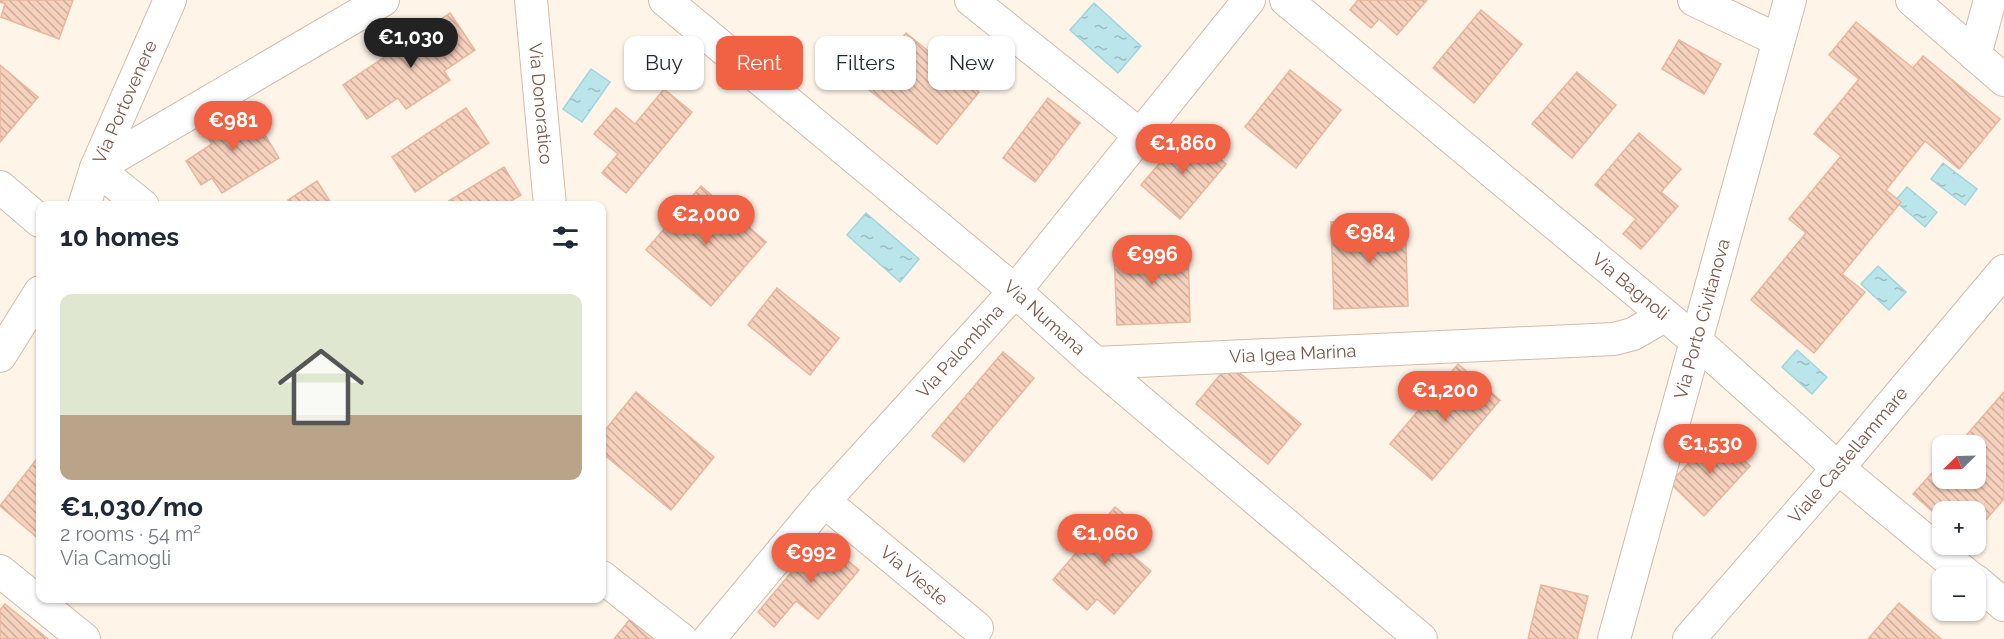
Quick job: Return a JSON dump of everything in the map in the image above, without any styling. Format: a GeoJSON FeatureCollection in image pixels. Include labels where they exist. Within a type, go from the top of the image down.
{"type":"FeatureCollection","features":[{"type":"Feature","properties":{"kind":"street","name":"Via Portovenere"},"geometry":{"type":"LineString","coordinates":[[86,201],[96,168],[170,0]]}},
{"type":"Feature","properties":{"kind":"street"},"geometry":{"type":"LineString","coordinates":[[137,201],[96,168],[382,0]]}},
{"type":"Feature","properties":{"kind":"street","name":"Via Donoratico"},"geometry":{"type":"LineString","coordinates":[[531,0],[550,201]]}},
{"type":"Feature","properties":{"kind":"street","name":"Via Numana"},"geometry":{"type":"LineString","coordinates":[[665,0],[1015,291],[1095,363],[1421,639]]}},
{"type":"Feature","properties":{"kind":"street"},"geometry":{"type":"LineString","coordinates":[[971,0],[1140,135]]}},
{"type":"Feature","properties":{"kind":"street","name":"Via Palombina"},"geometry":{"type":"LineString","coordinates":[[710,639],[824,501],[1015,291],[1249,0]]}},
{"type":"Feature","properties":{"kind":"street","name":"Via Bagnoli"},"geometry":{"type":"LineString","coordinates":[[1286,0],[1696,342],[1838,468],[1958,567]]}},
{"type":"Feature","properties":{"kind":"street"},"geometry":{"type":"LineString","coordinates":[[1694,0],[1778,40]]}},
{"type":"Feature","properties":{"kind":"street","name":"Via Porto Civitanova"},"geometry":{"type":"LineString","coordinates":[[1614,639],[1790,0]]}},
{"type":"Feature","properties":{"kind":"street"},"geometry":{"type":"LineString","coordinates":[[1912,0],[2004,80]]}},
{"type":"Feature","properties":{"kind":"street"},"geometry":{"type":"LineString","coordinates":[[1975,55],[1990,0]]}},
{"type":"Feature","properties":{"kind":"street"},"geometry":{"type":"LineString","coordinates":[[0,188],[36,218]]}},
{"type":"Feature","properties":{"kind":"street","name":"Viale Castellammare"},"geometry":{"type":"LineString","coordinates":[[1689,639],[1838,468],[2004,271]]}},
{"type":"Feature","properties":{"kind":"street"},"geometry":{"type":"LineString","coordinates":[[0,356],[36,298]]}},
{"type":"Feature","properties":{"kind":"street","name":"Via Igea Marina"},"geometry":{"type":"LineString","coordinates":[[1095,363],[1614,339],[1633,334],[1664,316]]}},
{"type":"Feature","properties":{"kind":"street","name":"Via Vieste"},"geometry":{"type":"LineString","coordinates":[[824,501],[977,628]]}},
{"type":"Feature","properties":{"kind":"street"},"geometry":{"type":"LineString","coordinates":[[0,571],[36,597]]}},
{"type":"Feature","properties":{"kind":"street"},"geometry":{"type":"LineString","coordinates":[[606,580],[681,639]]}},
{"type":"Feature","properties":{"kind":"street"},"geometry":{"type":"LineString","coordinates":[[1986,590],[2004,605]]}},
{"type":"Feature","properties":{"kind":"street"},"geometry":{"type":"LineString","coordinates":[[43,603],[84,639]]}},
{"type":"Feature","properties":{"kind":"water"},"geometry":{"type":"Polygon","coordinates":[[[1094,3],[1141,46],[1118,73],[1070,30],[1094,3]]]}},
{"type":"Feature","properties":{"kind":"water"},"geometry":{"type":"Polygon","coordinates":[[[591,69],[610,82],[582,122],[563,109],[591,69]]]}},
{"type":"Feature","properties":{"kind":"water"},"geometry":{"type":"Polygon","coordinates":[[[1943,163],[1977,189],[1965,205],[1931,179],[1943,163]]]}},
{"type":"Feature","properties":{"kind":"water"},"geometry":{"type":"Polygon","coordinates":[[[1907,187],[1937,212],[1925,227],[1895,201],[1907,187]]]}},
{"type":"Feature","properties":{"kind":"water"},"geometry":{"type":"Polygon","coordinates":[[[866,213],[919,259],[900,282],[847,235],[866,213]]]}},
{"type":"Feature","properties":{"kind":"water"},"geometry":{"type":"Polygon","coordinates":[[[1878,266],[1906,292],[1889,310],[1861,284],[1878,266]]]}},
{"type":"Feature","properties":{"kind":"water"},"geometry":{"type":"Polygon","coordinates":[[[1797,350],[1827,377],[1812,394],[1782,367],[1797,350]]]}},
{"type":"Feature","properties":{"kind":"building"},"geometry":{"type":"Polygon","coordinates":[[[0,0],[73,0],[59,39],[1,17],[5,4],[0,0]]]}},
{"type":"Feature","properties":{"kind":"building"},"geometry":{"type":"Polygon","coordinates":[[[1358,0],[1427,0],[1397,35],[1379,19],[1371,28],[1350,10],[1358,0]]]}},
{"type":"Feature","properties":{"kind":"building"},"geometry":{"type":"Polygon","coordinates":[[[1481,10],[1522,44],[1474,103],[1433,68],[1481,10]]]}},
{"type":"Feature","properties":{"kind":"building"},"geometry":{"type":"Polygon","coordinates":[[[450,13],[475,50],[444,71],[450,80],[406,109],[398,98],[367,119],[343,85],[450,13]]]}},
{"type":"Feature","properties":{"kind":"building"},"geometry":{"type":"Polygon","coordinates":[[[1856,22],[1913,68],[1923,56],[2000,119],[1959,169],[1925,141],[1886,190],[1901,202],[1842,274],[1865,292],[1814,353],[1751,300],[1806,233],[1789,219],[1841,156],[1814,134],[1859,79],[1829,55],[1856,22]]]}},
{"type":"Feature","properties":{"kind":"building"},"geometry":{"type":"Polygon","coordinates":[[[1679,40],[1721,64],[1704,94],[1662,69],[1679,40]]]}},
{"type":"Feature","properties":{"kind":"building"},"geometry":{"type":"Polygon","coordinates":[[[916,41],[928,51],[928,90],[977,90],[979,92],[937,144],[869,90],[916,90],[916,41]]]}},
{"type":"Feature","properties":{"kind":"building"},"geometry":{"type":"Polygon","coordinates":[[[0,65],[38,97],[0,142],[0,65]]]}},
{"type":"Feature","properties":{"kind":"building"},"geometry":{"type":"Polygon","coordinates":[[[1290,70],[1341,110],[1296,168],[1245,127],[1290,70]]]}},
{"type":"Feature","properties":{"kind":"building"},"geometry":{"type":"Polygon","coordinates":[[[1577,72],[1616,105],[1572,158],[1532,124],[1577,72]]]}},
{"type":"Feature","properties":{"kind":"building"},"geometry":{"type":"Polygon","coordinates":[[[663,90],[692,112],[626,193],[602,173],[618,154],[594,134],[616,108],[635,124],[663,90]]]}},
{"type":"Feature","properties":{"kind":"building"},"geometry":{"type":"Polygon","coordinates":[[[1048,98],[1080,123],[1035,182],[1003,158],[1048,98]]]}},
{"type":"Feature","properties":{"kind":"building"},"geometry":{"type":"Polygon","coordinates":[[[248,107],[279,158],[222,193],[212,178],[201,185],[186,161],[212,144],[205,134],[248,107]]]}},
{"type":"Feature","properties":{"kind":"building"},"geometry":{"type":"Polygon","coordinates":[[[466,108],[489,143],[415,192],[392,157],[466,108]]]}},
{"type":"Feature","properties":{"kind":"building"},"geometry":{"type":"Polygon","coordinates":[[[1187,131],[1226,164],[1180,219],[1141,185],[1187,131]]]}},
{"type":"Feature","properties":{"kind":"building"},"geometry":{"type":"Polygon","coordinates":[[[1639,133],[1681,169],[1661,192],[1678,206],[1641,249],[1623,234],[1636,219],[1595,185],[1639,133]]]}},
{"type":"Feature","properties":{"kind":"building"},"geometry":{"type":"Polygon","coordinates":[[[504,167],[521,195],[511,201],[449,201],[504,167]]]}},
{"type":"Feature","properties":{"kind":"building"},"geometry":{"type":"Polygon","coordinates":[[[317,181],[330,201],[288,201],[317,181]]]}},
{"type":"Feature","properties":{"kind":"building"},"geometry":{"type":"Polygon","coordinates":[[[701,186],[766,242],[711,306],[646,250],[701,186]]]}},
{"type":"Feature","properties":{"kind":"building"},"geometry":{"type":"Polygon","coordinates":[[[1405,219],[1408,306],[1334,309],[1331,222],[1405,219]]]}},
{"type":"Feature","properties":{"kind":"building"},"geometry":{"type":"Polygon","coordinates":[[[1188,248],[1190,322],[1117,325],[1114,251],[1188,248]]]}},
{"type":"Feature","properties":{"kind":"building"},"geometry":{"type":"Polygon","coordinates":[[[777,288],[839,338],[810,375],[748,325],[777,288]]]}},
{"type":"Feature","properties":{"kind":"building"},"geometry":{"type":"Polygon","coordinates":[[[1003,352],[1034,378],[964,462],[932,436],[1003,352]]]}},
{"type":"Feature","properties":{"kind":"building"},"geometry":{"type":"Polygon","coordinates":[[[1229,364],[1301,424],[1268,464],[1196,404],[1229,364]]]}},
{"type":"Feature","properties":{"kind":"building"},"geometry":{"type":"Polygon","coordinates":[[[1458,364],[1500,400],[1432,480],[1390,444],[1458,364]]]}},
{"type":"Feature","properties":{"kind":"building"},"geometry":{"type":"Polygon","coordinates":[[[636,392],[714,457],[671,510],[606,456],[606,429],[636,392]]]}},
{"type":"Feature","properties":{"kind":"building"},"geometry":{"type":"Polygon","coordinates":[[[2004,392],[2004,499],[1986,520],[1986,501],[1932,501],[1932,511],[1913,494],[1932,473],[1932,489],[1986,489],[1986,435],[1967,435],[2004,392]]]}},
{"type":"Feature","properties":{"kind":"building"},"geometry":{"type":"Polygon","coordinates":[[[1716,434],[1750,466],[1704,516],[1670,483],[1716,434]]]}},
{"type":"Feature","properties":{"kind":"building"},"geometry":{"type":"Polygon","coordinates":[[[36,460],[36,537],[0,506],[36,460]]]}},
{"type":"Feature","properties":{"kind":"building"},"geometry":{"type":"Polygon","coordinates":[[[1115,507],[1143,530],[1126,550],[1151,571],[1114,614],[1097,599],[1087,610],[1053,580],[1115,507]]]}},
{"type":"Feature","properties":{"kind":"building"},"geometry":{"type":"Polygon","coordinates":[[[820,538],[859,570],[818,619],[796,601],[774,627],[758,612],[820,538]]]}},
{"type":"Feature","properties":{"kind":"building"},"geometry":{"type":"Polygon","coordinates":[[[1541,585],[1588,596],[1577,639],[1528,639],[1541,585]]]}},
{"type":"Feature","properties":{"kind":"building"},"geometry":{"type":"Polygon","coordinates":[[[1899,603],[1941,639],[1868,639],[1899,603]]]}},
{"type":"Feature","properties":{"kind":"building"},"geometry":{"type":"Polygon","coordinates":[[[5,604],[48,639],[0,639],[0,610],[5,604]]]}},
{"type":"Feature","properties":{"kind":"building"},"geometry":{"type":"Polygon","coordinates":[[[630,619],[657,639],[614,639],[630,619]]]}}]}
